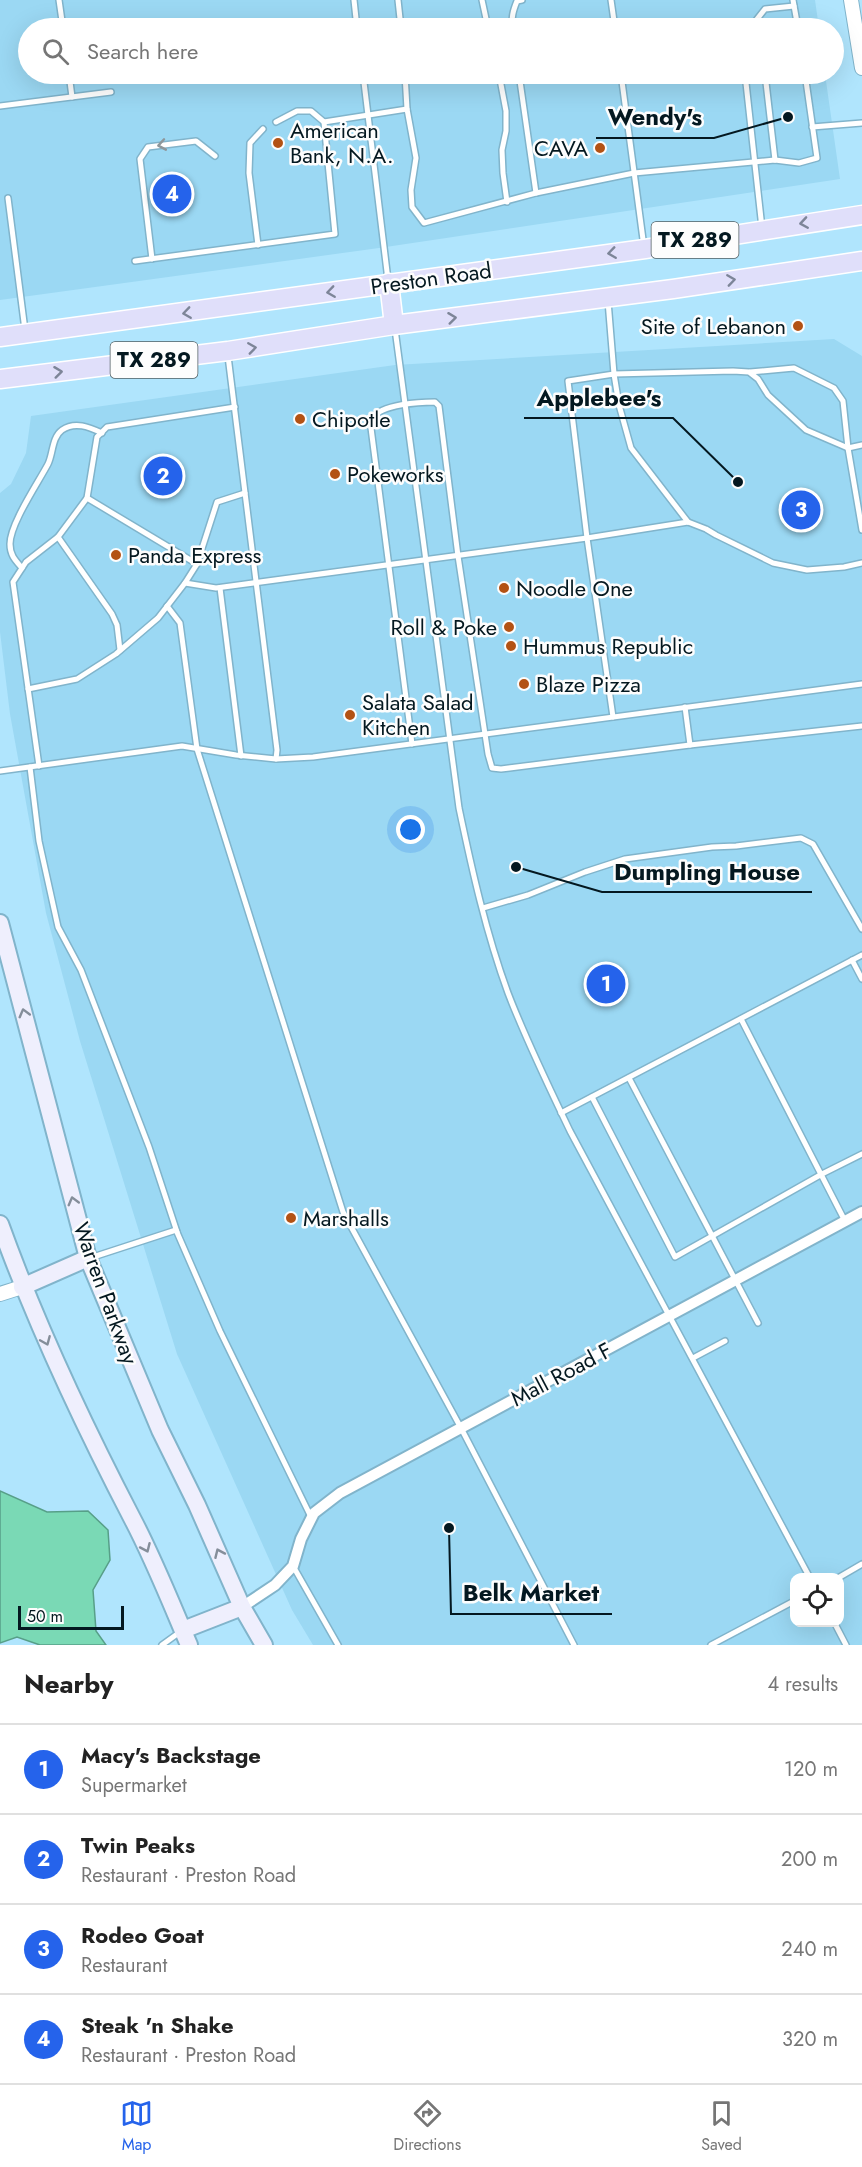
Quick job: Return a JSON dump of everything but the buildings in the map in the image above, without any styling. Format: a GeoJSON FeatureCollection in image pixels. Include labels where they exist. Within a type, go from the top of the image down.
{"type":"FeatureCollection","features":[{"type":"Feature","properties":{"kind":"main road","name":"Preston Road"},"geometry":{"type":"LineString","coordinates":[[0,337],[645,249],[862,215]]}},
{"type":"Feature","properties":{"kind":"main road","name":"Preston Road"},"geometry":{"type":"LineString","coordinates":[[0,379],[228,351],[394,325],[862,261]]}},
{"type":"Feature","properties":{"kind":"main road"},"geometry":{"type":"LineString","coordinates":[[389,283],[394,325]]}},
{"type":"Feature","properties":{"kind":"main road","name":"Warren Parkway"},"geometry":{"type":"LineString","coordinates":[[0,923],[88,1258],[160,1430],[197,1505],[242,1607],[264,1645]]}},
{"type":"Feature","properties":{"kind":"main road"},"geometry":{"type":"LineString","coordinates":[[0,1224],[22,1287],[64,1384],[133,1521],[186,1638],[242,1607]]}},
{"type":"Feature","properties":{"kind":"main road"},"geometry":{"type":"LineString","coordinates":[[22,1287],[88,1258]]}},
{"type":"Feature","properties":{"kind":"street"},"geometry":{"type":"LineString","coordinates":[[852,0],[862,68]]}},
{"type":"Feature","properties":{"kind":"street","name":"Mall Road F"},"geometry":{"type":"LineString","coordinates":[[293,1566],[301,1539],[314,1513],[340,1493],[862,1212]]}},
{"type":"Feature","properties":{"kind":"street"},"geometry":{"type":"LineString","coordinates":[[0,1294],[22,1287]]}},
{"type":"Feature","properties":{"kind":"street"},"geometry":{"type":"LineString","coordinates":[[242,1607],[276,1585],[293,1566]]}},
{"type":"Feature","properties":{"kind":"lane"},"geometry":{"type":"LineString","coordinates":[[59,0],[62,18]]}},
{"type":"Feature","properties":{"kind":"lane"},"geometry":{"type":"LineString","coordinates":[[354,0],[356,18]]}},
{"type":"Feature","properties":{"kind":"lane"},"geometry":{"type":"LineString","coordinates":[[398,0],[400,18]]}},
{"type":"Feature","properties":{"kind":"lane"},"geometry":{"type":"LineString","coordinates":[[482,0],[486,18]]}},
{"type":"Feature","properties":{"kind":"lane"},"geometry":{"type":"LineString","coordinates":[[512,18],[517,1],[522,0]]}},
{"type":"Feature","properties":{"kind":"lane"},"geometry":{"type":"LineString","coordinates":[[611,0],[614,18]]}},
{"type":"Feature","properties":{"kind":"lane"},"geometry":{"type":"LineString","coordinates":[[758,18],[765,9],[794,3],[796,18]]}},
{"type":"Feature","properties":{"kind":"lane"},"geometry":{"type":"LineString","coordinates":[[70,84],[72,97]]}},
{"type":"Feature","properties":{"kind":"lane"},"geometry":{"type":"LineString","coordinates":[[364,84],[389,283]]}},
{"type":"Feature","properties":{"kind":"lane"},"geometry":{"type":"LineString","coordinates":[[406,84],[407,109],[416,158],[411,190],[412,207],[424,223],[536,193],[634,173],[755,164],[775,160],[799,164],[817,158],[806,84]]}},
{"type":"Feature","properties":{"kind":"lane"},"geometry":{"type":"LineString","coordinates":[[501,84],[506,111],[502,173],[507,202]]}},
{"type":"Feature","properties":{"kind":"lane"},"geometry":{"type":"LineString","coordinates":[[520,84],[536,193]]}},
{"type":"Feature","properties":{"kind":"lane"},"geometry":{"type":"LineString","coordinates":[[622,84],[645,249]]}},
{"type":"Feature","properties":{"kind":"lane"},"geometry":{"type":"LineString","coordinates":[[746,84],[763,230]]}},
{"type":"Feature","properties":{"kind":"lane"},"geometry":{"type":"LineString","coordinates":[[766,84],[775,160]]}},
{"type":"Feature","properties":{"kind":"lane"},"geometry":{"type":"LineString","coordinates":[[0,106],[111,92]]}},
{"type":"Feature","properties":{"kind":"lane"},"geometry":{"type":"LineString","coordinates":[[324,122],[407,109]]}},
{"type":"Feature","properties":{"kind":"lane"},"geometry":{"type":"LineString","coordinates":[[135,261],[335,234],[324,122],[311,111],[297,111],[276,122]]}},
{"type":"Feature","properties":{"kind":"lane"},"geometry":{"type":"LineString","coordinates":[[812,127],[862,123]]}},
{"type":"Feature","properties":{"kind":"lane"},"geometry":{"type":"LineString","coordinates":[[258,244],[249,173],[250,143],[263,129]]}},
{"type":"Feature","properties":{"kind":"lane"},"geometry":{"type":"LineString","coordinates":[[152,259],[140,159],[144,152],[148,147],[196,141],[214,156]]}},
{"type":"Feature","properties":{"kind":"lane"},"geometry":{"type":"LineString","coordinates":[[8,198],[26,334]]}},
{"type":"Feature","properties":{"kind":"lane"},"geometry":{"type":"LineString","coordinates":[[608,297],[614,374],[619,405],[632,448],[688,522],[773,563],[807,570],[862,563]]}},
{"type":"Feature","properties":{"kind":"lane"},"geometry":{"type":"LineString","coordinates":[[394,325],[459,808],[472,873],[508,992],[538,1065],[561,1113],[807,1573]]}},
{"type":"Feature","properties":{"kind":"lane"},"geometry":{"type":"LineString","coordinates":[[228,351],[278,750],[276,759]]}},
{"type":"Feature","properties":{"kind":"lane"},"geometry":{"type":"LineString","coordinates":[[613,717],[587,538],[568,381],[614,374],[749,372],[794,368],[834,388],[843,401],[848,448],[862,530]]}},
{"type":"Feature","properties":{"kind":"lane"},"geometry":{"type":"LineString","coordinates":[[749,372],[758,379],[768,395],[806,430],[848,448],[862,445]]}},
{"type":"Feature","properties":{"kind":"lane"},"geometry":{"type":"LineString","coordinates":[[412,744],[371,428],[378,412],[405,404],[435,402],[439,406],[458,556],[490,765],[501,770],[690,745],[862,726]]}},
{"type":"Feature","properties":{"kind":"lane"},"geometry":{"type":"LineString","coordinates":[[39,766],[13,582],[26,562],[58,537],[87,498],[98,437],[106,427],[235,407]]}},
{"type":"Feature","properties":{"kind":"lane"},"geometry":{"type":"LineString","coordinates":[[22,568],[11,554],[10,542],[13,528],[52,455],[55,438],[62,430],[82,424],[102,432]]}},
{"type":"Feature","properties":{"kind":"lane"},"geometry":{"type":"LineString","coordinates":[[28,689],[77,679],[120,650],[158,618],[197,564],[217,502],[245,493]]}},
{"type":"Feature","properties":{"kind":"lane"},"geometry":{"type":"LineString","coordinates":[[87,498],[197,564]]}},
{"type":"Feature","properties":{"kind":"lane"},"geometry":{"type":"LineString","coordinates":[[185,583],[220,588],[256,581],[425,561],[668,527],[688,522]]}},
{"type":"Feature","properties":{"kind":"lane"},"geometry":{"type":"LineString","coordinates":[[58,537],[112,614],[117,625],[120,650]]}},
{"type":"Feature","properties":{"kind":"lane"},"geometry":{"type":"LineString","coordinates":[[220,588],[241,756]]}},
{"type":"Feature","properties":{"kind":"lane"},"geometry":{"type":"LineString","coordinates":[[167,606],[180,623],[197,749],[343,1212],[461,1428],[574,1645]]}},
{"type":"Feature","properties":{"kind":"lane"},"geometry":{"type":"LineString","coordinates":[[0,771],[182,746],[241,756],[276,759],[313,757],[861,684],[862,691]]}},
{"type":"Feature","properties":{"kind":"lane"},"geometry":{"type":"LineString","coordinates":[[686,707],[690,745]]}},
{"type":"Feature","properties":{"kind":"lane"},"geometry":{"type":"LineString","coordinates":[[30,767],[39,841],[58,927],[81,970],[141,1125],[177,1232],[220,1331],[311,1518]]}},
{"type":"Feature","properties":{"kind":"lane"},"geometry":{"type":"LineString","coordinates":[[483,908],[528,895],[625,859],[801,838],[813,844],[862,929]]}},
{"type":"Feature","properties":{"kind":"lane"},"geometry":{"type":"LineString","coordinates":[[561,1113],[862,955]]}},
{"type":"Feature","properties":{"kind":"lane"},"geometry":{"type":"LineString","coordinates":[[852,960],[862,979]]}},
{"type":"Feature","properties":{"kind":"lane"},"geometry":{"type":"LineString","coordinates":[[741,1018],[845,1221]]}},
{"type":"Feature","properties":{"kind":"lane"},"geometry":{"type":"LineString","coordinates":[[629,1078],[758,1323]]}},
{"type":"Feature","properties":{"kind":"lane"},"geometry":{"type":"LineString","coordinates":[[591,1097],[675,1257],[862,1154]]}},
{"type":"Feature","properties":{"kind":"lane"},"geometry":{"type":"LineString","coordinates":[[88,1258],[176,1230],[177,1232]]}},
{"type":"Feature","properties":{"kind":"lane"},"geometry":{"type":"LineString","coordinates":[[693,1358],[725,1341]]}},
{"type":"Feature","properties":{"kind":"lane"},"geometry":{"type":"LineString","coordinates":[[844,1574],[862,1564]]}},
{"type":"Feature","properties":{"kind":"lane"},"geometry":{"type":"LineString","coordinates":[[293,1566],[338,1645]]}},
{"type":"Feature","properties":{"kind":"lane"},"geometry":{"type":"LineString","coordinates":[[711,1645],[790,1604]]}},
{"type":"Feature","properties":{"kind":"lane"},"geometry":{"type":"LineString","coordinates":[[836,1627],[846,1645]]}},
{"type":"Feature","properties":{"kind":"lane"},"geometry":{"type":"LineString","coordinates":[[162,1645],[186,1638]]}},
{"type":"Feature","properties":{"kind":"shaded area"},"geometry":{"type":"Polygon","coordinates":[[[0,0],[815,0],[818,18],[18,18],[18,84],[826,84],[840,179],[379,248],[0,300],[0,0]]]}},
{"type":"Feature","properties":{"kind":"shaded area"},"geometry":{"type":"Polygon","coordinates":[[[834,339],[862,356],[862,1645],[313,1645],[292,1610],[177,1354],[80,1041],[46,913],[10,714],[0,632],[0,493],[11,484],[26,453],[31,416],[395,365],[834,339]]]}},
{"type":"Feature","properties":{"kind":"shaded area"},"geometry":{"type":"Polygon","coordinates":[[[0,1491],[47,1512],[88,1511],[108,1530],[110,1560],[93,1590],[96,1631],[106,1645],[40,1645],[17,1637],[0,1643],[0,1491]]]}},
{"type":"Feature","properties":{"kind":"place","name":"Wendy's"},"geometry":{"type":"Point","coordinates":[788,117]}},
{"type":"Feature","properties":{"kind":"place","name":"American Bank, N.A."},"geometry":{"type":"Point","coordinates":[278,143]}},
{"type":"Feature","properties":{"kind":"place","name":"CAVA"},"geometry":{"type":"Point","coordinates":[600,148]}},
{"type":"Feature","properties":{"kind":"place","name":"Steak 'n Shake"},"geometry":{"type":"Point","coordinates":[172,194]}},
{"type":"Feature","properties":{"kind":"place","name":"Site of Lebanon"},"geometry":{"type":"Point","coordinates":[798,326]}},
{"type":"Feature","properties":{"kind":"place","name":"Chipotle"},"geometry":{"type":"Point","coordinates":[300,419]}},
{"type":"Feature","properties":{"kind":"place","name":"Pokeworks"},"geometry":{"type":"Point","coordinates":[335,474]}},
{"type":"Feature","properties":{"kind":"place","name":"Twin Peaks"},"geometry":{"type":"Point","coordinates":[163,476]}},
{"type":"Feature","properties":{"kind":"place","name":"Applebee's"},"geometry":{"type":"Point","coordinates":[738,482]}},
{"type":"Feature","properties":{"kind":"place","name":"Rodeo Goat"},"geometry":{"type":"Point","coordinates":[801,510]}},
{"type":"Feature","properties":{"kind":"place","name":"Panda Express"},"geometry":{"type":"Point","coordinates":[116,555]}},
{"type":"Feature","properties":{"kind":"place","name":"Noodle One"},"geometry":{"type":"Point","coordinates":[504,588]}},
{"type":"Feature","properties":{"kind":"place","name":"Roll & Poke"},"geometry":{"type":"Point","coordinates":[509,627]}},
{"type":"Feature","properties":{"kind":"place","name":"Hummus Republic"},"geometry":{"type":"Point","coordinates":[511,646]}},
{"type":"Feature","properties":{"kind":"place","name":"Blaze Pizza"},"geometry":{"type":"Point","coordinates":[524,684]}},
{"type":"Feature","properties":{"kind":"place","name":"Salata Salad Kitchen"},"geometry":{"type":"Point","coordinates":[350,715]}},
{"type":"Feature","properties":{"kind":"place","name":"Dumpling House"},"geometry":{"type":"Point","coordinates":[516,867]}},
{"type":"Feature","properties":{"kind":"place","name":"Macy's Backstage"},"geometry":{"type":"Point","coordinates":[606,984]}},
{"type":"Feature","properties":{"kind":"place","name":"Marshalls"},"geometry":{"type":"Point","coordinates":[291,1218]}},
{"type":"Feature","properties":{"kind":"place","name":"Belk Market"},"geometry":{"type":"Point","coordinates":[449,1528]}}]}
